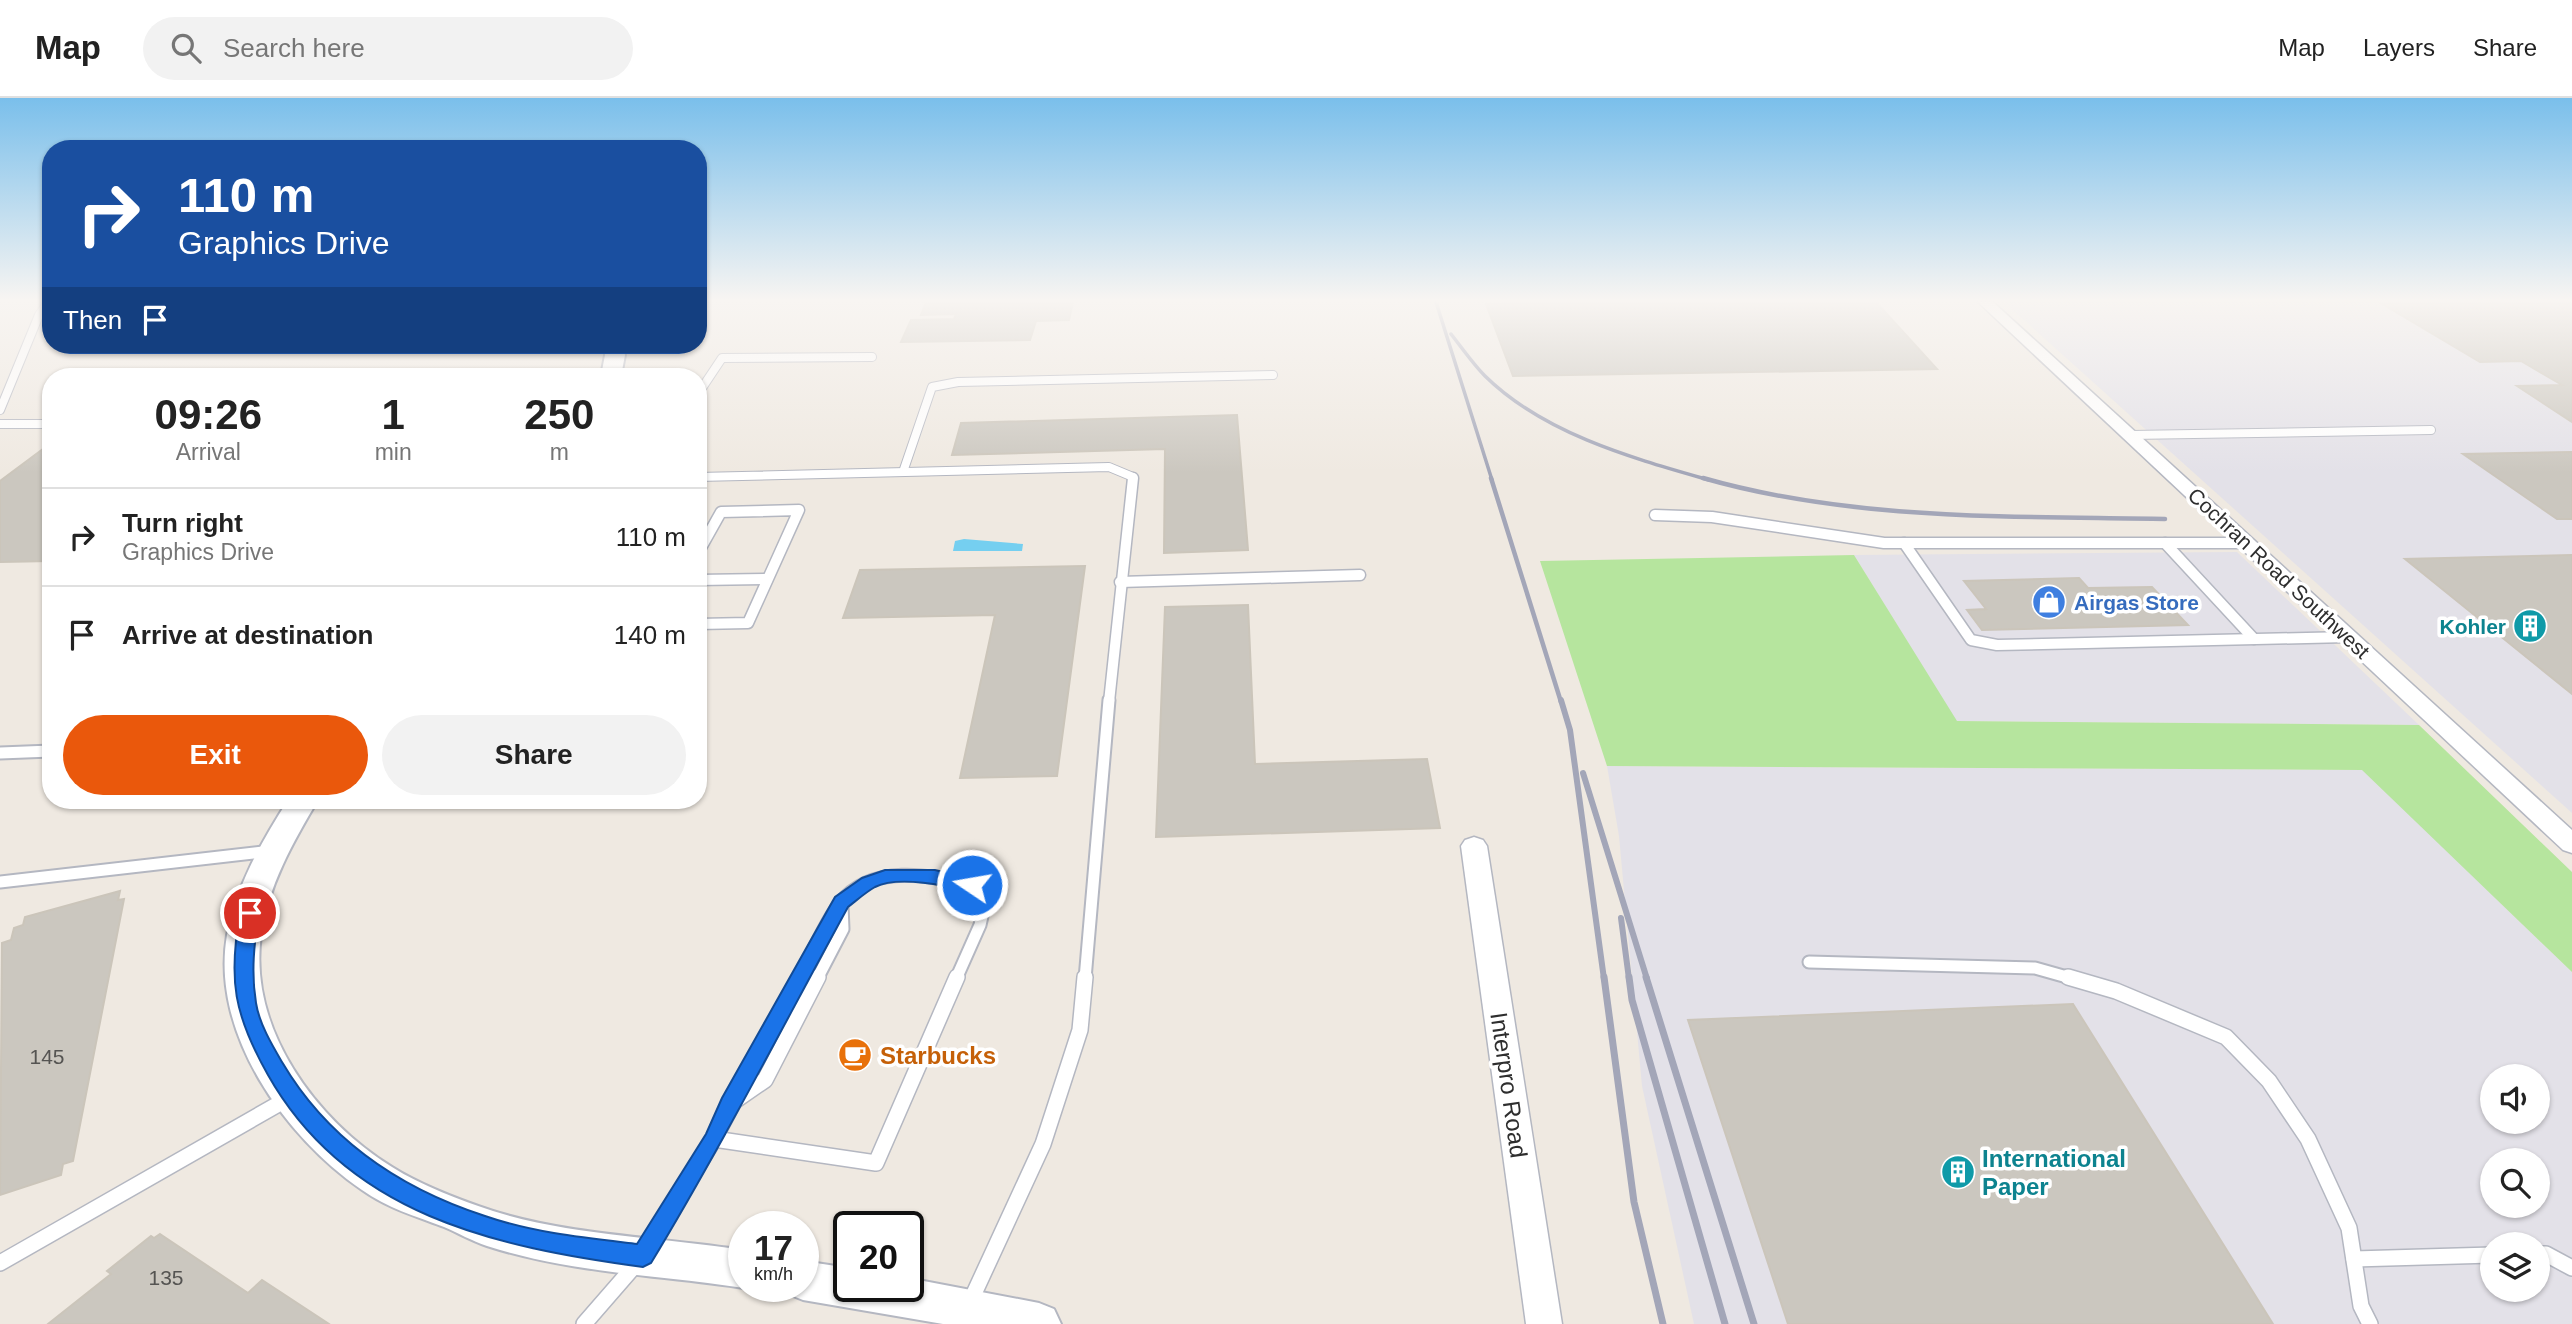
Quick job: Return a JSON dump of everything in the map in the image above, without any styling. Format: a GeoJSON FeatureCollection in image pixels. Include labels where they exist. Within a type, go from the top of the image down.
{"type":"FeatureCollection","features":[{"type":"Feature","properties":{"kind":"street","name":"Cochran Road Southwest"},"geometry":{"type":"LineString","coordinates":[[2048,359],[2572,844]]}},
{"type":"Feature","properties":{"kind":"street"},"geometry":{"type":"LineString","coordinates":[[298,809],[274,850],[250,913],[242,956],[246,1006],[263,1048],[291,1096],[326,1138],[362,1167],[408,1197],[485,1227],[557,1245],[728,1267]]}},
{"type":"Feature","properties":{"kind":"street","name":"Interpro Road"},"geometry":{"type":"LineString","coordinates":[[1474,846],[1544,1324]]}},
{"type":"Feature","properties":{"kind":"street"},"geometry":{"type":"LineString","coordinates":[[819,1284],[962,1316],[1039,1324]]}},
{"type":"Feature","properties":{"kind":"lane"},"geometry":{"type":"LineString","coordinates":[[0,410],[21,359]]}},
{"type":"Feature","properties":{"kind":"lane"},"geometry":{"type":"LineString","coordinates":[[707,380],[721,359]]}},
{"type":"Feature","properties":{"kind":"lane"},"geometry":{"type":"LineString","coordinates":[[904,472],[932,387],[958,382],[1273,376]]}},
{"type":"Feature","properties":{"kind":"lane"},"geometry":{"type":"LineString","coordinates":[[0,424],[42,424]]}},
{"type":"Feature","properties":{"kind":"lane"},"geometry":{"type":"LineString","coordinates":[[2131,435],[2431,430]]}},
{"type":"Feature","properties":{"kind":"lane"},"geometry":{"type":"LineString","coordinates":[[707,477],[1109,467],[1133,477],[1120,583],[1080,1030],[1043,1144],[991,1261],[962,1316]]}},
{"type":"Feature","properties":{"kind":"lane"},"geometry":{"type":"LineString","coordinates":[[707,537],[721,512],[799,510],[748,623],[707,624]]}},
{"type":"Feature","properties":{"kind":"lane"},"geometry":{"type":"LineString","coordinates":[[1655,515],[1712,517],[1803,532],[1904,543],[2246,544]]}},
{"type":"Feature","properties":{"kind":"lane"},"geometry":{"type":"LineString","coordinates":[[1904,543],[1971,640],[1997,645],[2348,637]]}},
{"type":"Feature","properties":{"kind":"lane"},"geometry":{"type":"LineString","coordinates":[[2165,543],[2254,639]]}},
{"type":"Feature","properties":{"kind":"lane"},"geometry":{"type":"LineString","coordinates":[[1120,583],[1360,575]]}},
{"type":"Feature","properties":{"kind":"lane"},"geometry":{"type":"LineString","coordinates":[[707,580],[767,579]]}},
{"type":"Feature","properties":{"kind":"lane"},"geometry":{"type":"LineString","coordinates":[[0,753],[42,751]]}},
{"type":"Feature","properties":{"kind":"lane"},"geometry":{"type":"LineString","coordinates":[[0,883],[274,850]]}},
{"type":"Feature","properties":{"kind":"lane"},"geometry":{"type":"LineString","coordinates":[[584,1324],[643,1256],[714,1139],[730,1105],[765,1080],[843,929],[841,902],[868,883],[885,877],[935,877],[972,885],[985,903],[980,925],[876,1163],[714,1139]]}},
{"type":"Feature","properties":{"kind":"lane"},"geometry":{"type":"LineString","coordinates":[[1809,962],[2035,968],[2116,991],[2226,1037],[2269,1081],[2308,1139],[2349,1228],[2361,1306],[2370,1324]]}},
{"type":"Feature","properties":{"kind":"lane"},"geometry":{"type":"LineString","coordinates":[[0,1263],[291,1096]]}},
{"type":"Feature","properties":{"kind":"lane"},"geometry":{"type":"LineString","coordinates":[[2354,1259],[2480,1255]]}},
{"type":"Feature","properties":{"kind":"lane"},"geometry":{"type":"LineString","coordinates":[[2550,1256],[2572,1268]]}},
{"type":"Feature","properties":{"kind":"shaded area","name":"Kohler"},"geometry":{"type":"Polygon","coordinates":[[[2068,359],[2572,359],[2572,813],[2068,359]]]}},
{"type":"Feature","properties":{"kind":"shaded area"},"geometry":{"type":"Polygon","coordinates":[[[2237,552],[2419,725],[1956,721],[1854,555],[2237,552]]]}},
{"type":"Feature","properties":{"kind":"shaded area"},"geometry":{"type":"Polygon","coordinates":[[[1607,766],[2363,770],[2572,972],[2572,1324],[1694,1324],[1642,1086],[1619,836],[1607,766]]]}},
{"type":"Feature","properties":{"kind":"green space"},"geometry":{"type":"Polygon","coordinates":[[[1854,555],[1957,721],[2419,725],[2572,872],[2572,972],[2362,770],[1607,766],[1540,561],[1854,555]]]}},
{"type":"Feature","properties":{"kind":"water"},"geometry":{"type":"Polygon","coordinates":[[[964,539],[1023,544],[1022,551],[953,551],[955,541],[964,539]]]}},
{"type":"Feature","properties":{"kind":"building"},"geometry":{"type":"Polygon","coordinates":[[[1507,359],[1928,359],[1937,369],[1513,376],[1507,359]]]}},
{"type":"Feature","properties":{"kind":"building"},"geometry":{"type":"Polygon","coordinates":[[[2475,359],[2572,359],[2572,422],[2517,386],[2562,385],[2521,361],[2480,362],[2475,359]]]}},
{"type":"Feature","properties":{"kind":"building"},"geometry":{"type":"Polygon","coordinates":[[[1237,415],[1248,550],[1164,553],[1165,449],[952,455],[961,423],[1237,415]]]}},
{"type":"Feature","properties":{"kind":"building"},"geometry":{"type":"Polygon","coordinates":[[[42,450],[42,561],[0,562],[0,481],[42,450]]]}},
{"type":"Feature","properties":{"kind":"building"},"geometry":{"type":"Polygon","coordinates":[[[2572,452],[2572,519],[2557,519],[2463,454],[2572,452]]]}},
{"type":"Feature","properties":{"kind":"building","name":"Kohler"},"geometry":{"type":"Polygon","coordinates":[[[2572,555],[2572,694],[2405,559],[2572,555]]]}},
{"type":"Feature","properties":{"kind":"building"},"geometry":{"type":"Polygon","coordinates":[[[1085,566],[1057,776],[960,778],[995,615],[843,618],[860,570],[1085,566]]]}},
{"type":"Feature","properties":{"kind":"building"},"geometry":{"type":"Polygon","coordinates":[[[2079,578],[2088,588],[2152,587],[2188,625],[1982,630],[1967,610],[1986,609],[1964,581],[2079,578]]]}},
{"type":"Feature","properties":{"kind":"building"},"geometry":{"type":"Polygon","coordinates":[[[1248,605],[1255,764],[1427,759],[1440,828],[1156,837],[1165,607],[1248,605]]]}},
{"type":"Feature","properties":{"kind":"building"},"geometry":{"type":"Polygon","coordinates":[[[120,891],[118,900],[124,899],[73,1161],[63,1164],[61,1175],[0,1195],[2,943],[11,940],[14,928],[23,925],[25,917],[120,891]]]}},
{"type":"Feature","properties":{"kind":"building","name":"International Paper"},"geometry":{"type":"Polygon","coordinates":[[[2073,1004],[2273,1324],[1788,1324],[1688,1020],[2073,1004]]]}},
{"type":"Feature","properties":{"kind":"building"},"geometry":{"type":"Polygon","coordinates":[[[160,1234],[248,1293],[262,1280],[329,1324],[48,1324],[111,1274],[107,1271],[151,1236],[154,1238],[160,1234]]]}},
{"type":"Feature","properties":{"kind":"railway"},"geometry":{"type":"LineString","coordinates":[[1454,359],[1492,480]]}},
{"type":"Feature","properties":{"kind":"railway"},"geometry":{"type":"LineString","coordinates":[[1471,359],[1508,396],[1562,429],[1620,453],[1709,480]]}},
{"type":"Feature","properties":{"kind":"railway"},"geometry":{"type":"LineString","coordinates":[[1491,478],[1561,702]]}},
{"type":"Feature","properties":{"kind":"railway"},"geometry":{"type":"LineString","coordinates":[[1703,478],[1760,492],[1874,509],[1990,516],[2165,519]]}},
{"type":"Feature","properties":{"kind":"railway"},"geometry":{"type":"LineString","coordinates":[[1561,700],[1570,730],[1604,979]]}},
{"type":"Feature","properties":{"kind":"railway"},"geometry":{"type":"LineString","coordinates":[[1583,773],[1647,979]]}},
{"type":"Feature","properties":{"kind":"railway"},"geometry":{"type":"LineString","coordinates":[[1621,918],[1629,979]]}},
{"type":"Feature","properties":{"kind":"railway"},"geometry":{"type":"LineString","coordinates":[[1604,977],[1634,1202],[1663,1324]]}},
{"type":"Feature","properties":{"kind":"railway"},"geometry":{"type":"LineString","coordinates":[[1629,977],[1632,1000],[1725,1324]]}},
{"type":"Feature","properties":{"kind":"railway"},"geometry":{"type":"LineString","coordinates":[[1646,977],[1754,1324]]}},
{"type":"Feature","properties":{"kind":"place","name":"Airgas Store"},"geometry":{"type":"Point","coordinates":[2049,602]}},
{"type":"Feature","properties":{"kind":"place","name":"Kohler"},"geometry":{"type":"Point","coordinates":[2530,626]}},
{"type":"Feature","properties":{"kind":"place","name":"Starbucks"},"geometry":{"type":"Point","coordinates":[855,1055]}},
{"type":"Feature","properties":{"kind":"place","name":"International Paper"},"geometry":{"type":"Point","coordinates":[1958,1172]}},
{"type":"Feature","properties":{"kind":"route"},"geometry":{"type":"LineString","coordinates":[[250,913],[242,956],[246,1006],[263,1048],[291,1096],[326,1138],[362,1167],[408,1197],[485,1227],[557,1245],[643,1256],[714,1139],[841,902],[868,883],[885,877],[935,877],[972,885]]}}]}
